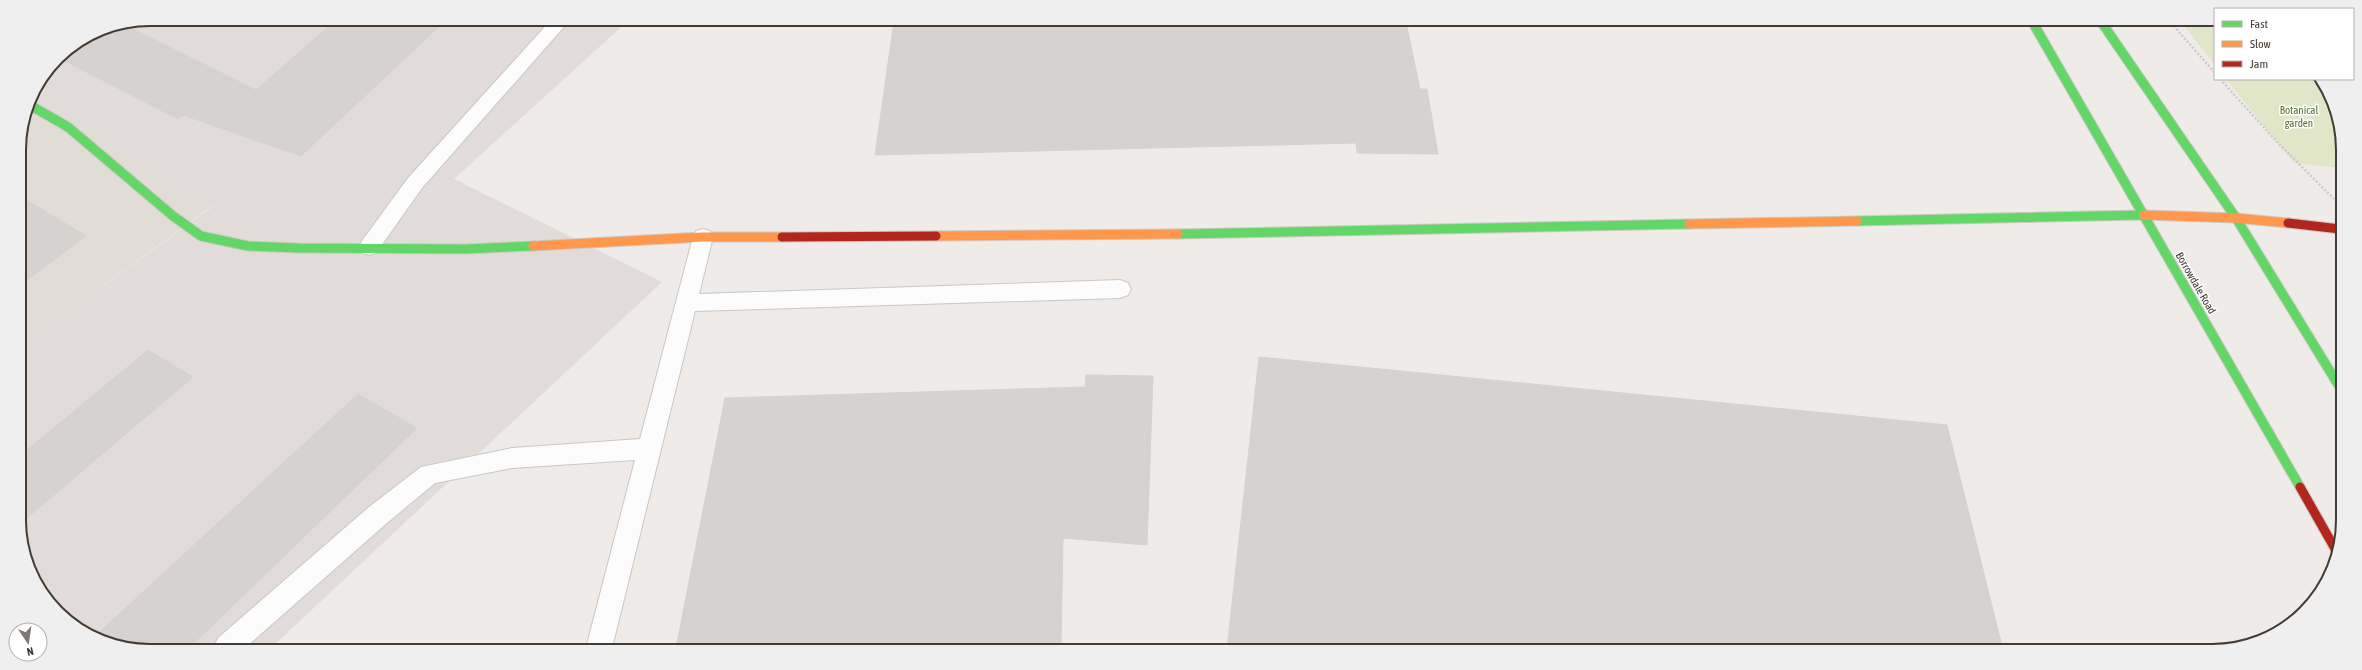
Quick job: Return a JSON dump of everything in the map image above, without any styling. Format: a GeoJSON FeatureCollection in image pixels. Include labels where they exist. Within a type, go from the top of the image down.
{"type":"FeatureCollection","features":[{"type":"Feature","properties":{"kind":"street"},"geometry":{"type":"LineString","coordinates":[[368,247],[415,183],[556,26]]}},
{"type":"Feature","properties":{"kind":"street","name":"Borrowdale Road"},"geometry":{"type":"LineString","coordinates":[[2035,26],[2333,546]]}},
{"type":"Feature","properties":{"kind":"street"},"geometry":{"type":"LineString","coordinates":[[2104,26],[2236,218],[2336,381]]}},
{"type":"Feature","properties":{"kind":"street"},"geometry":{"type":"LineString","coordinates":[[33,107],[68,127],[173,216],[201,236],[248,246],[298,248],[368,247],[466,249],[703,236],[1080,236],[2144,216],[2236,218],[2336,229]]}},
{"type":"Feature","properties":{"kind":"street"},"geometry":{"type":"LineString","coordinates":[[600,644],[703,236]]}},
{"type":"Feature","properties":{"kind":"street"},"geometry":{"type":"LineString","coordinates":[[686,303],[1120,289]]}},
{"type":"Feature","properties":{"kind":"street"},"geometry":{"type":"LineString","coordinates":[[229,644],[378,515],[430,474],[512,458],[649,449]]}},
{"type":"Feature","properties":{"kind":"path"},"geometry":{"type":"LineString","coordinates":[[2173,26],[2214,72]]}},
{"type":"Feature","properties":{"kind":"path"},"geometry":{"type":"LineString","coordinates":[[2221,80],[2278,143],[2336,201]]}},
{"type":"Feature","properties":{"kind":"shaded area"},"geometry":{"type":"Polygon","coordinates":[[[142,26],[622,26],[454,179],[662,282],[275,644],[150,644],[118,640],[95,631],[81,623],[57,602],[39,575],[28,545],[26,528],[26,343],[213,206],[36,100],[47,81],[62,62],[81,47],[102,35],[125,28],[142,26]]]}},
{"type":"Feature","properties":{"kind":"shaded area"},"geometry":{"type":"Polygon","coordinates":[[[36,100],[213,205],[26,343],[26,142],[28,125],[36,100]]]}},
{"type":"Feature","properties":{"kind":"green space"},"geometry":{"type":"Polygon","coordinates":[[[2184,26],[2214,26],[2214,64],[2184,26]]]}},
{"type":"Feature","properties":{"kind":"green space","name":"Botanical garden"},"geometry":{"type":"Polygon","coordinates":[[[2227,80],[2314,80],[2323,95],[2334,125],[2336,168],[2294,163],[2227,80]]]}},
{"type":"Feature","properties":{"kind":"building"},"geometry":{"type":"Polygon","coordinates":[[[329,26],[440,26],[301,156],[183,115],[178,119],[64,60],[81,47],[102,35],[130,27],[256,90],[329,26]]]}},
{"type":"Feature","properties":{"kind":"building"},"geometry":{"type":"Polygon","coordinates":[[[893,26],[1407,26],[1420,89],[1427,89],[1438,154],[1357,153],[1356,143],[875,155],[893,26]]]}},
{"type":"Feature","properties":{"kind":"building"},"geometry":{"type":"Polygon","coordinates":[[[26,200],[86,236],[26,281],[26,200]]]}},
{"type":"Feature","properties":{"kind":"building"},"geometry":{"type":"Polygon","coordinates":[[[148,350],[193,377],[26,519],[26,451],[148,350]]]}},
{"type":"Feature","properties":{"kind":"building"},"geometry":{"type":"Polygon","coordinates":[[[1259,357],[1947,425],[2002,644],[1228,644],[1259,357]]]}},
{"type":"Feature","properties":{"kind":"building"},"geometry":{"type":"Polygon","coordinates":[[[1086,375],[1153,376],[1147,545],[1063,538],[1061,644],[677,644],[725,398],[1085,387],[1086,375]]]}},
{"type":"Feature","properties":{"kind":"building"},"geometry":{"type":"Polygon","coordinates":[[[358,394],[417,428],[193,644],[133,643],[118,640],[99,633],[358,394]]]}},
{"type":"Feature","properties":{"kind":"traffic: fast"},"geometry":{"type":"LineString","coordinates":[[2035,26],[2300,487]]}},
{"type":"Feature","properties":{"kind":"traffic: fast"},"geometry":{"type":"LineString","coordinates":[[2104,26],[2236,218],[2336,381]]}},
{"type":"Feature","properties":{"kind":"traffic: fast"},"geometry":{"type":"LineString","coordinates":[[33,107],[68,127],[173,216],[201,236],[248,246],[298,248],[466,249],[533,246]]}},
{"type":"Feature","properties":{"kind":"traffic: fast"},"geometry":{"type":"LineString","coordinates":[[1857,221],[2144,215]]}},
{"type":"Feature","properties":{"kind":"traffic: fast"},"geometry":{"type":"LineString","coordinates":[[1178,234],[1689,224]]}},
{"type":"Feature","properties":{"kind":"traffic: slow"},"geometry":{"type":"LineString","coordinates":[[2144,215],[2236,218],[2288,223]]}},
{"type":"Feature","properties":{"kind":"traffic: slow"},"geometry":{"type":"LineString","coordinates":[[1689,224],[1857,221]]}},
{"type":"Feature","properties":{"kind":"traffic: slow"},"geometry":{"type":"LineString","coordinates":[[936,236],[1178,234]]}},
{"type":"Feature","properties":{"kind":"traffic: slow"},"geometry":{"type":"LineString","coordinates":[[533,246],[703,237],[782,237]]}},
{"type":"Feature","properties":{"kind":"traffic: jam"},"geometry":{"type":"LineString","coordinates":[[2288,223],[2336,229]]}},
{"type":"Feature","properties":{"kind":"traffic: jam"},"geometry":{"type":"LineString","coordinates":[[782,237],[936,236]]}},
{"type":"Feature","properties":{"kind":"traffic: jam"},"geometry":{"type":"LineString","coordinates":[[2300,487],[2333,546]]}}]}
